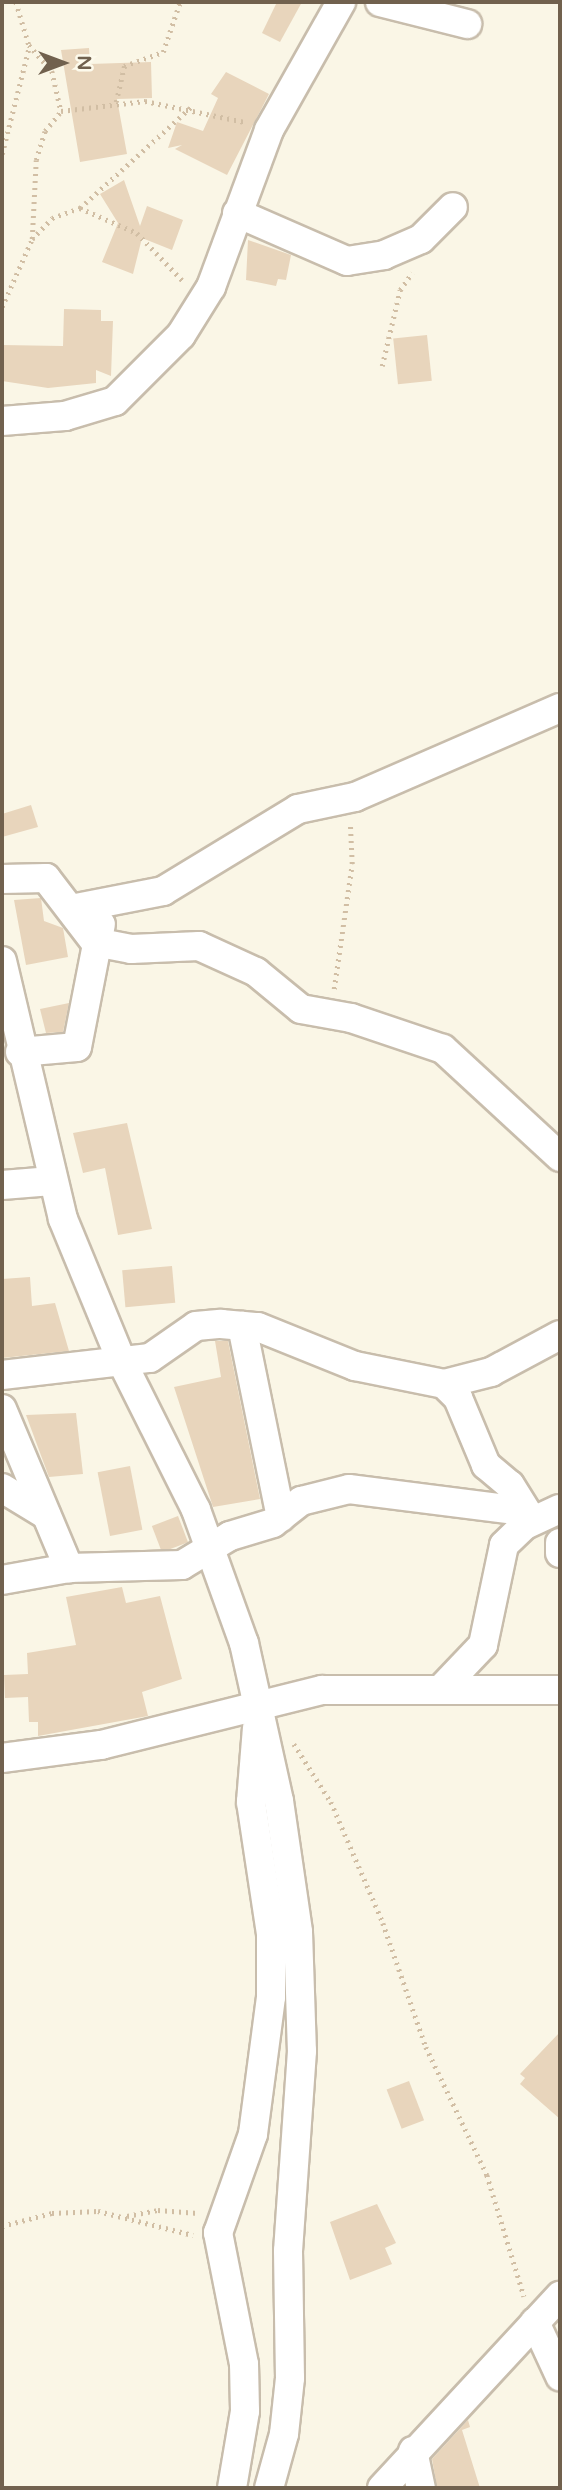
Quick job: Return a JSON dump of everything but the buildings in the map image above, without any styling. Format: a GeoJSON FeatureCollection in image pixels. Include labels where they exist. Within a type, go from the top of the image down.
{"type":"FeatureCollection","features":[{"type":"Feature","properties":{"kind":"street"},"geometry":{"type":"LineString","coordinates":[[2,421],[65,416],[115,401],[157,362],[203,306],[269,130],[341,2]]}},
{"type":"Feature","properties":{"kind":"street"},"geometry":{"type":"LineString","coordinates":[[380,2],[467,24]]}},
{"type":"Feature","properties":{"kind":"street"},"geometry":{"type":"LineString","coordinates":[[237,213],[347,261],[384,255],[421,239],[453,207]]}},
{"type":"Feature","properties":{"kind":"street"},"geometry":{"type":"LineString","coordinates":[[71,909],[107,905],[192,878],[298,809],[344,801],[560,708]]}},
{"type":"Feature","properties":{"kind":"street"},"geometry":{"type":"LineString","coordinates":[[2,879],[46,878],[95,942],[131,949],[199,946],[256,972],[292,1005],[454,1055],[560,1157]]}},
{"type":"Feature","properties":{"kind":"street"},"geometry":{"type":"LineString","coordinates":[[20,1052],[77,1047],[95,942],[107,905]]}},
{"type":"Feature","properties":{"kind":"street"},"geometry":{"type":"LineString","coordinates":[[2,961],[20,1052],[52,1181],[122,1362],[196,1510],[260,1704],[298,1931],[302,2051],[288,2251],[290,2378],[284,2434],[269,2488]]}},
{"type":"Feature","properties":{"kind":"street"},"geometry":{"type":"LineString","coordinates":[[2,1185],[52,1181]]}},
{"type":"Feature","properties":{"kind":"street"},"geometry":{"type":"LineString","coordinates":[[2,1375],[149,1358],[196,1326],[242,1326],[288,1336],[355,1366],[444,1384],[491,1371],[560,1335]]}},
{"type":"Feature","properties":{"kind":"street"},"geometry":{"type":"LineString","coordinates":[[242,1326],[281,1517]]}},
{"type":"Feature","properties":{"kind":"street"},"geometry":{"type":"LineString","coordinates":[[444,1384],[458,1398],[486,1465],[510,1485],[528,1516]]}},
{"type":"Feature","properties":{"kind":"street"},"geometry":{"type":"LineString","coordinates":[[2,1409],[69,1568]]}},
{"type":"Feature","properties":{"kind":"street"},"geometry":{"type":"LineString","coordinates":[[2,1580],[69,1568],[182,1565],[208,1549],[281,1517],[302,1502],[370,1487],[421,1500],[528,1516],[560,1509]]}},
{"type":"Feature","properties":{"kind":"street"},"geometry":{"type":"LineString","coordinates":[[2,1488],[46,1515]]}},
{"type":"Feature","properties":{"kind":"street"},"geometry":{"type":"LineString","coordinates":[[443,1687],[483,1645],[497,1562],[504,1545],[528,1516]]}},
{"type":"Feature","properties":{"kind":"street"},"geometry":{"type":"LineString","coordinates":[[560,1543],[560,1553]]}},
{"type":"Feature","properties":{"kind":"street"},"geometry":{"type":"LineString","coordinates":[[2,1758],[101,1745],[322,1690],[443,1687],[560,1690]]}},
{"type":"Feature","properties":{"kind":"street"},"geometry":{"type":"LineString","coordinates":[[232,2488],[245,2387],[218,2241],[223,2215],[253,2134],[271,1997],[271,1934],[251,1802],[260,1704]]}},
{"type":"Feature","properties":{"kind":"street"},"geometry":{"type":"LineString","coordinates":[[382,2488],[413,2451],[560,2296]]}},
{"type":"Feature","properties":{"kind":"street"},"geometry":{"type":"LineString","coordinates":[[535,2322],[560,2376]]}},
{"type":"Feature","properties":{"kind":"street"},"geometry":{"type":"LineString","coordinates":[[413,2451],[421,2488]]}},
{"type":"Feature","properties":{"kind":"path"},"geometry":{"type":"LineString","coordinates":[[16,2],[29,45],[52,71],[61,111]]}},
{"type":"Feature","properties":{"kind":"path"},"geometry":{"type":"LineString","coordinates":[[116,103],[124,66],[163,52],[180,2]]}},
{"type":"Feature","properties":{"kind":"path"},"geometry":{"type":"LineString","coordinates":[[2,154],[29,45]]}},
{"type":"Feature","properties":{"kind":"path"},"geometry":{"type":"LineString","coordinates":[[32,239],[36,160],[45,131],[61,111],[116,103],[192,106],[269,130]]}},
{"type":"Feature","properties":{"kind":"path"},"geometry":{"type":"LineString","coordinates":[[2,307],[8,286],[32,239],[52,218],[80,208],[192,106]]}},
{"type":"Feature","properties":{"kind":"path"},"geometry":{"type":"LineString","coordinates":[[80,208],[136,233],[203,306]]}},
{"type":"Feature","properties":{"kind":"path"},"geometry":{"type":"LineString","coordinates":[[382,366],[400,290],[419,267]]}},
{"type":"Feature","properties":{"kind":"path"},"geometry":{"type":"LineString","coordinates":[[2,287],[8,286]]}},
{"type":"Feature","properties":{"kind":"path"},"geometry":{"type":"LineString","coordinates":[[326,1014],[341,964],[353,850],[344,801]]}},
{"type":"Feature","properties":{"kind":"path"},"geometry":{"type":"LineString","coordinates":[[260,1704],[331,1802],[431,2060],[487,2175],[501,2236],[535,2322]]}},
{"type":"Feature","properties":{"kind":"path"},"geometry":{"type":"LineString","coordinates":[[124,2217],[158,2210],[223,2215]]}},
{"type":"Feature","properties":{"kind":"path"},"geometry":{"type":"LineString","coordinates":[[2,2226],[59,2212],[124,2217],[196,2236],[224,2268]]}}]}
